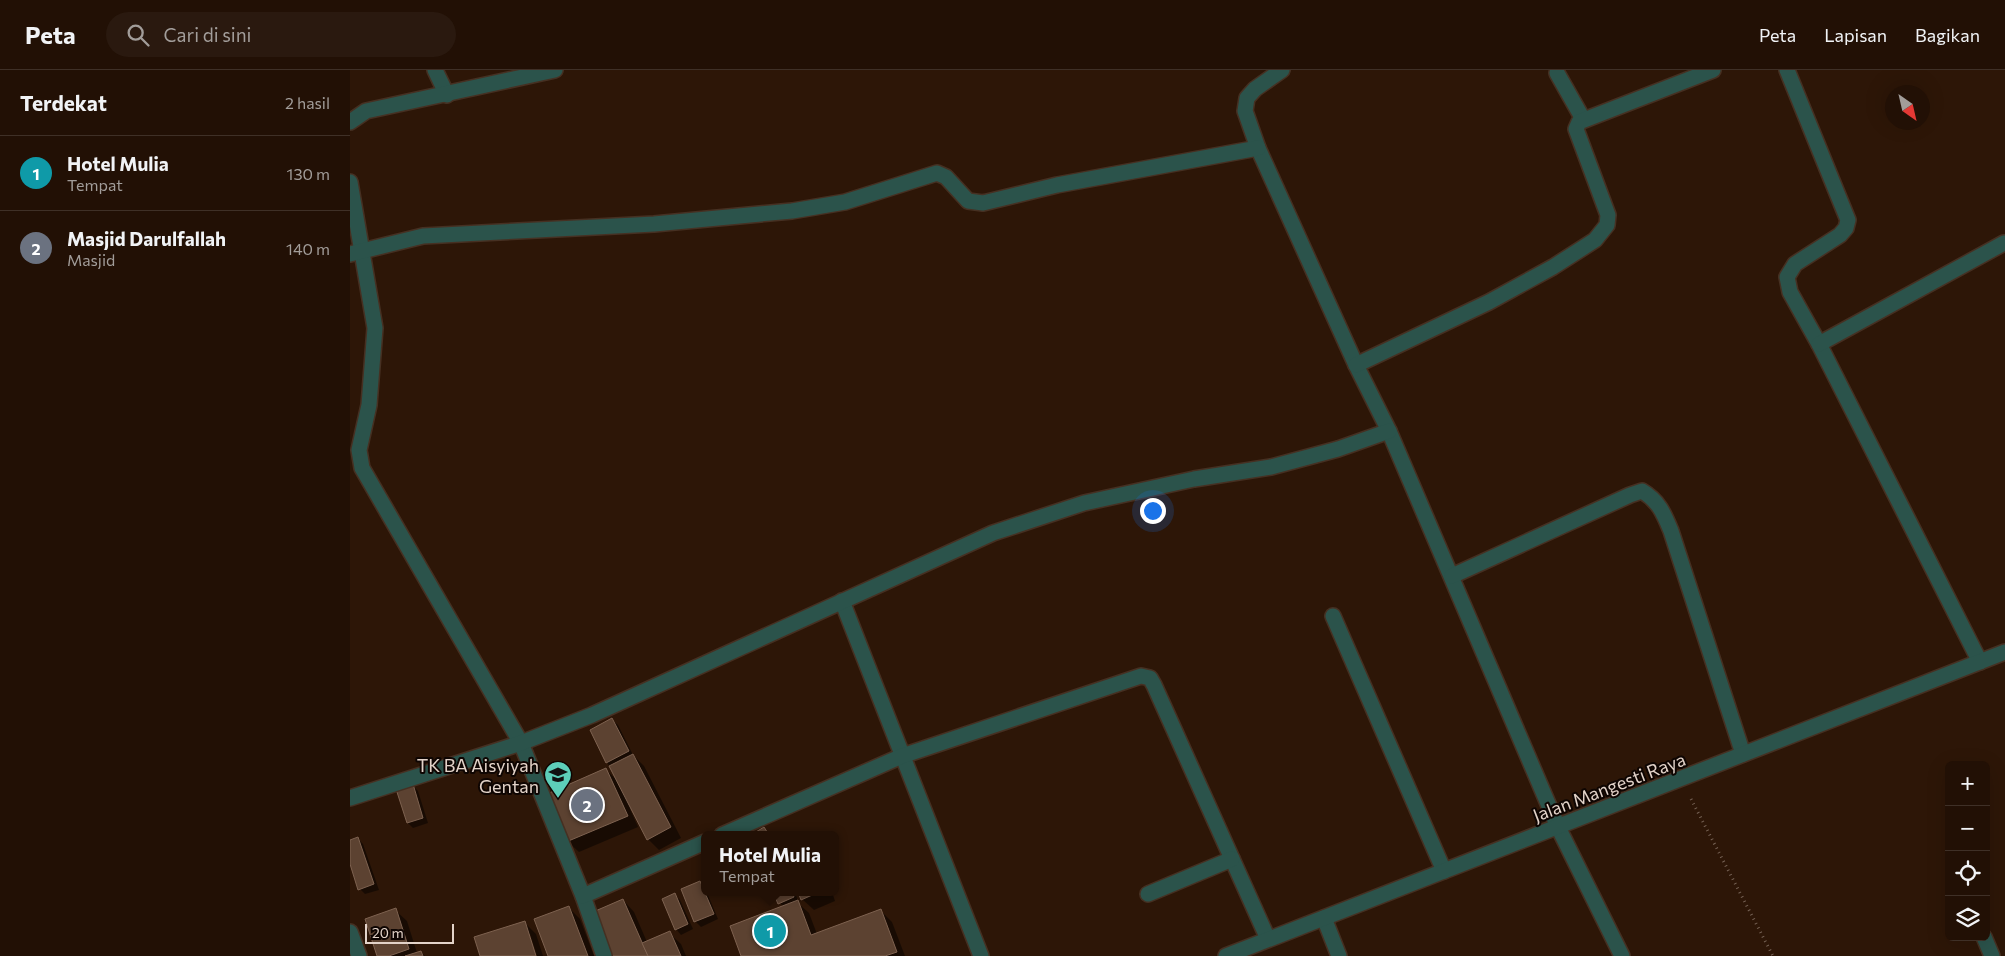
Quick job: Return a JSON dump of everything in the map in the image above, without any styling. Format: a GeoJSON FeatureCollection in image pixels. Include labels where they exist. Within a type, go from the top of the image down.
{"type":"FeatureCollection","features":[{"type":"Feature","properties":{"kind":"street"},"geometry":{"type":"LineString","coordinates":[[435,70],[447,95]]}},
{"type":"Feature","properties":{"kind":"street"},"geometry":{"type":"LineString","coordinates":[[350,122],[366,111],[447,95],[555,70]]}},
{"type":"Feature","properties":{"kind":"street"},"geometry":{"type":"LineString","coordinates":[[1282,70],[1255,89],[1247,98],[1245,110],[1258,148],[1356,365],[1389,431],[1558,827],[1622,956]]}},
{"type":"Feature","properties":{"kind":"street"},"geometry":{"type":"LineString","coordinates":[[1356,365],[1489,302],[1553,267],[1595,240],[1603,233],[1608,215],[1576,129],[1583,119],[1713,70]]}},
{"type":"Feature","properties":{"kind":"street"},"geometry":{"type":"LineString","coordinates":[[1787,70],[1848,220],[1846,228],[1840,235],[1795,264],[1787,277],[1790,292],[1819,344],[1980,662]]}},
{"type":"Feature","properties":{"kind":"street"},"geometry":{"type":"LineString","coordinates":[[1557,73],[1583,119]]}},
{"type":"Feature","properties":{"kind":"street"},"geometry":{"type":"LineString","coordinates":[[356,252],[423,236],[654,224],[792,211],[845,202],[937,173],[946,177],[968,202],[983,203],[1057,185],[1258,148]]}},
{"type":"Feature","properties":{"kind":"street"},"geometry":{"type":"LineString","coordinates":[[350,182],[356,252],[375,328],[369,405],[360,456],[362,468],[521,743],[583,896],[604,956]]}},
{"type":"Feature","properties":{"kind":"street"},"geometry":{"type":"LineString","coordinates":[[1819,344],[2004,243]]}},
{"type":"Feature","properties":{"kind":"street"},"geometry":{"type":"LineString","coordinates":[[350,798],[521,743],[592,715],[993,533],[1084,503],[1186,481],[1271,467],[1338,449],[1389,431]]}},
{"type":"Feature","properties":{"kind":"street"},"geometry":{"type":"LineString","coordinates":[[1452,576],[1630,495],[1642,491],[1652,497],[1661,507],[1671,531],[1742,754]]}},
{"type":"Feature","properties":{"kind":"street"},"geometry":{"type":"LineString","coordinates":[[842,601],[981,956]]}},
{"type":"Feature","properties":{"kind":"street"},"geometry":{"type":"LineString","coordinates":[[1333,616],[1444,872]]}},
{"type":"Feature","properties":{"kind":"street","name":"Jalan Mangesti Raya"},"geometry":{"type":"LineString","coordinates":[[1226,956],[1682,780],[1742,754],[2005,652]]}},
{"type":"Feature","properties":{"kind":"street"},"geometry":{"type":"LineString","coordinates":[[731,831],[902,756],[1145,676],[1154,685],[1268,939]]}},
{"type":"Feature","properties":{"kind":"street"},"geometry":{"type":"LineString","coordinates":[[583,896],[701,844]]}},
{"type":"Feature","properties":{"kind":"street"},"geometry":{"type":"LineString","coordinates":[[1148,894],[1232,859]]}},
{"type":"Feature","properties":{"kind":"street"},"geometry":{"type":"LineString","coordinates":[[1324,918],[1339,956]]}},
{"type":"Feature","properties":{"kind":"street"},"geometry":{"type":"LineString","coordinates":[[350,932],[359,956]]}},
{"type":"Feature","properties":{"kind":"street"},"geometry":{"type":"LineString","coordinates":[[1986,941],[1992,956]]}},
{"type":"Feature","properties":{"kind":"path"},"geometry":{"type":"LineString","coordinates":[[1682,780],[1773,956]]}},
{"type":"Feature","properties":{"kind":"building"},"geometry":{"type":"Polygon","coordinates":[[[612,718],[629,751],[606,763],[590,730],[612,718]]]}},
{"type":"Feature","properties":{"kind":"building"},"geometry":{"type":"Polygon","coordinates":[[[633,754],[671,827],[647,840],[609,766],[633,754]]]}},
{"type":"Feature","properties":{"kind":"building"},"geometry":{"type":"Polygon","coordinates":[[[606,768],[628,816],[566,842],[547,794],[606,768]]]}},
{"type":"Feature","properties":{"kind":"building"},"geometry":{"type":"Polygon","coordinates":[[[413,784],[423,818],[407,823],[396,789],[413,784]]]}},
{"type":"Feature","properties":{"kind":"building"},"geometry":{"type":"Polygon","coordinates":[[[764,827],[766,831],[758,831],[764,827]]]}},
{"type":"Feature","properties":{"kind":"building"},"geometry":{"type":"Polygon","coordinates":[[[358,837],[374,884],[358,890],[350,864],[350,840],[358,837]]]}},
{"type":"Feature","properties":{"kind":"building"},"geometry":{"type":"Polygon","coordinates":[[[700,881],[701,896],[706,896],[714,914],[694,922],[681,889],[700,881]]]}},
{"type":"Feature","properties":{"kind":"building"},"geometry":{"type":"Polygon","coordinates":[[[675,893],[688,924],[675,930],[662,899],[675,893]]]}},
{"type":"Feature","properties":{"kind":"building"},"geometry":{"type":"Polygon","coordinates":[[[775,896],[794,896],[794,897],[778,904],[775,896]]]}},
{"type":"Feature","properties":{"kind":"building"},"geometry":{"type":"Polygon","coordinates":[[[800,896],[810,896],[801,900],[800,896]]]}},
{"type":"Feature","properties":{"kind":"building"},"geometry":{"type":"Polygon","coordinates":[[[623,899],[648,956],[612,956],[593,912],[623,899]]]}},
{"type":"Feature","properties":{"kind":"building"},"geometry":{"type":"Polygon","coordinates":[[[798,900],[811,935],[881,909],[897,952],[885,956],[741,956],[730,926],[798,900]]]}},
{"type":"Feature","properties":{"kind":"building"},"geometry":{"type":"Polygon","coordinates":[[[569,906],[588,956],[548,956],[534,919],[569,906]]]}},
{"type":"Feature","properties":{"kind":"building"},"geometry":{"type":"Polygon","coordinates":[[[396,908],[409,949],[389,956],[377,956],[365,919],[396,908]]]}},
{"type":"Feature","properties":{"kind":"building"},"geometry":{"type":"Polygon","coordinates":[[[525,921],[536,956],[480,956],[474,937],[525,921]]]}},
{"type":"Feature","properties":{"kind":"building"},"geometry":{"type":"Polygon","coordinates":[[[670,931],[681,956],[648,956],[642,943],[670,931]]]}},
{"type":"Feature","properties":{"kind":"building"},"geometry":{"type":"Polygon","coordinates":[[[421,951],[423,956],[405,956],[421,951]]]}},
{"type":"Feature","properties":{"kind":"place","name":"TK BA Aisyiyah Gentan"},"geometry":{"type":"Point","coordinates":[558,799]}},
{"type":"Feature","properties":{"kind":"place","name":"Masjid Darulfallah"},"geometry":{"type":"Point","coordinates":[587,805]}},
{"type":"Feature","properties":{"kind":"place","name":"Hotel Mulia"},"geometry":{"type":"Point","coordinates":[770,931]}}]}
